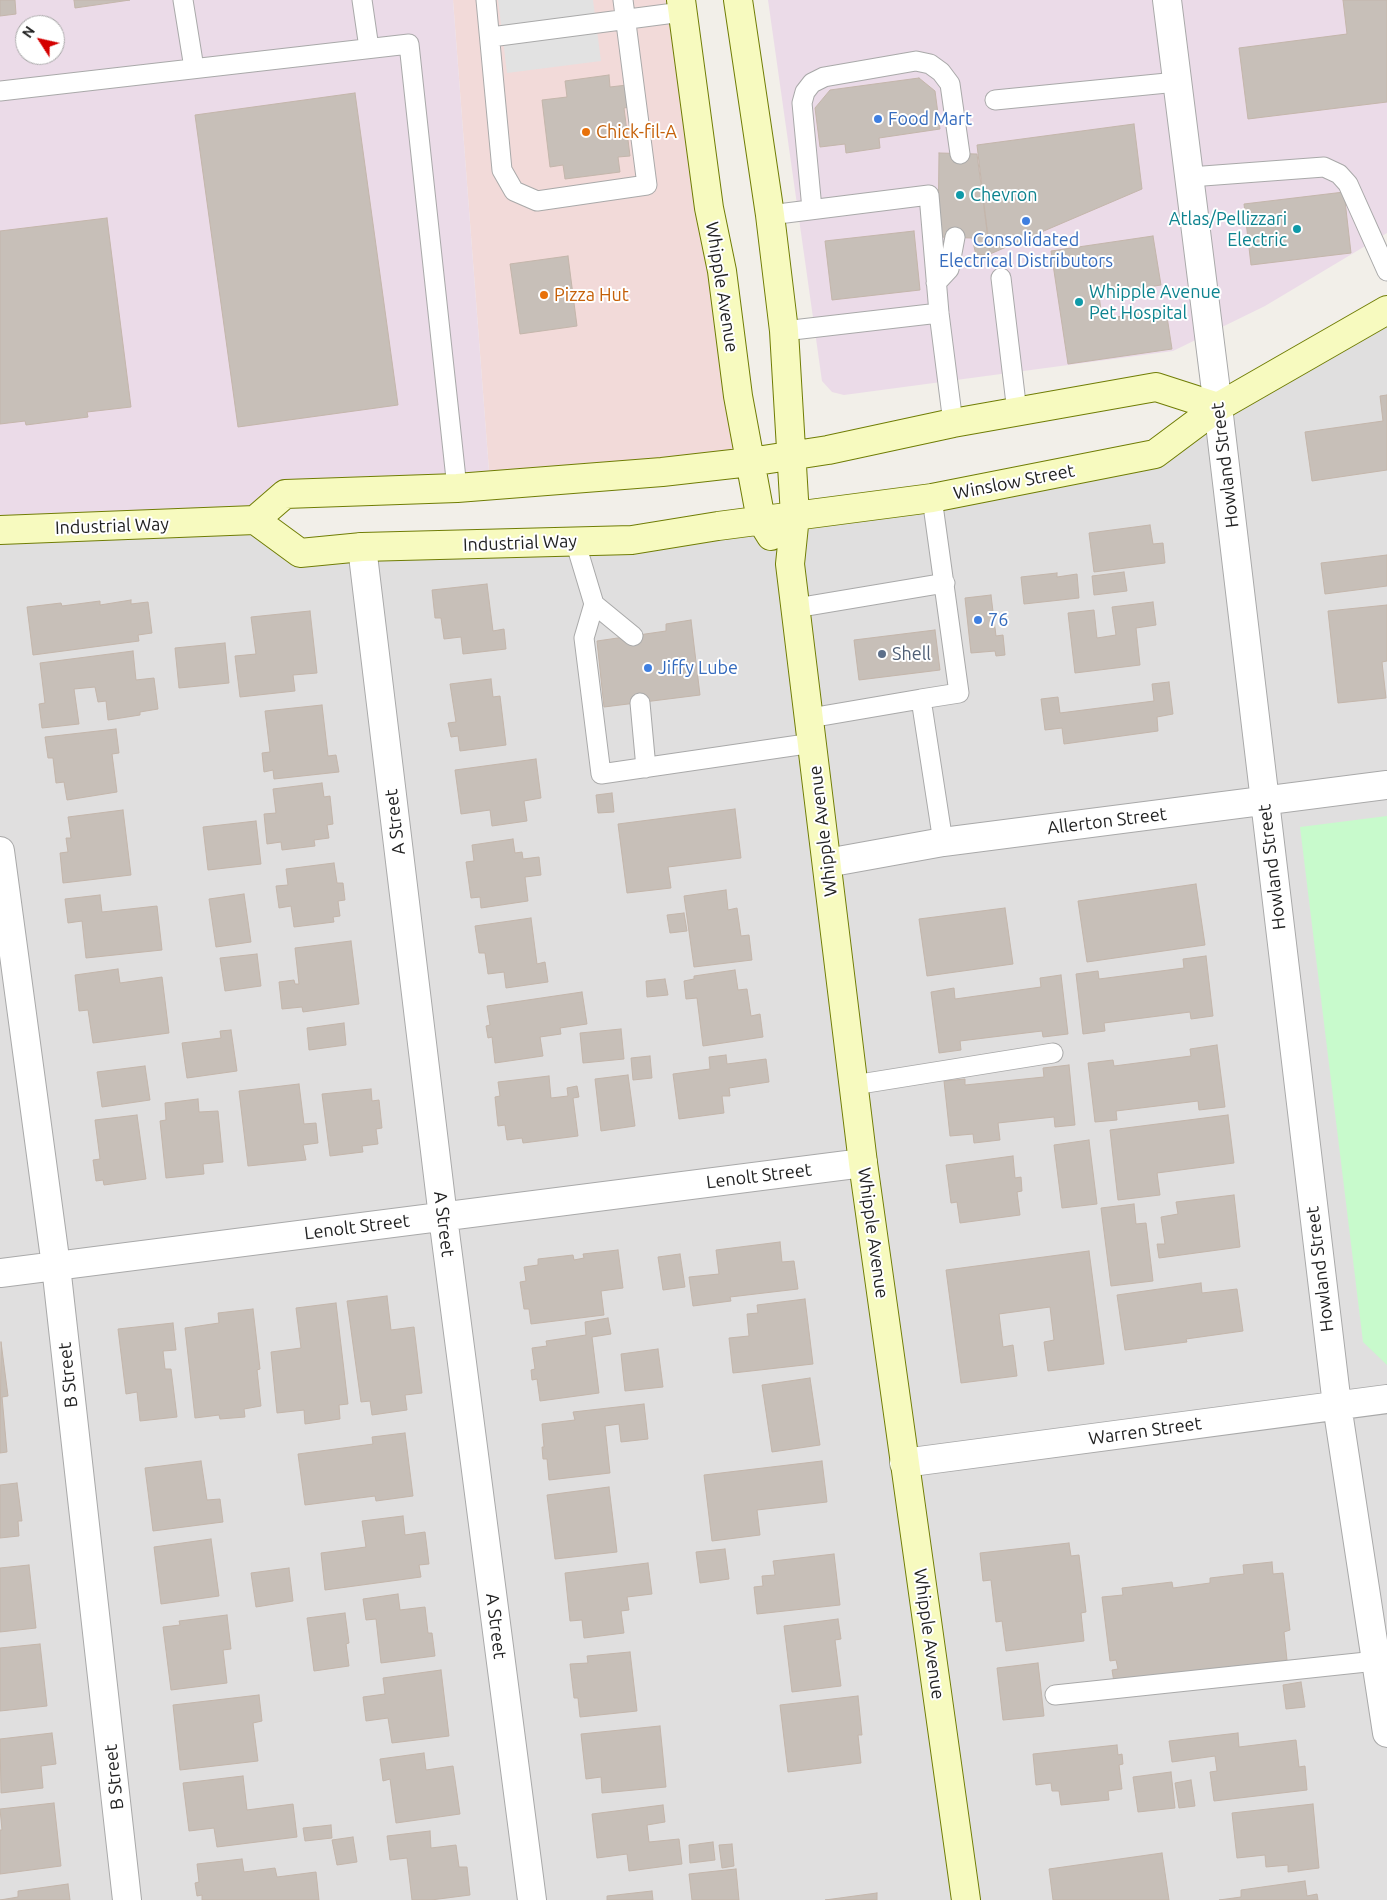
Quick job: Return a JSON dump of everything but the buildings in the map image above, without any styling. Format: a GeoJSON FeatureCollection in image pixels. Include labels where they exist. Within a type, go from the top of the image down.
{"type":"FeatureCollection","features":[{"type":"Feature","properties":{"kind":"main road","name":"Whipple Avenue"},"geometry":{"type":"LineString","coordinates":[[738,0],[770,215],[784,331],[795,516],[790,564],[863,1162],[966,1900]]}},
{"type":"Feature","properties":{"kind":"main road","name":"Whipple Avenue"},"geometry":{"type":"LineString","coordinates":[[681,6],[709,208],[722,272],[737,385],[760,520],[790,564]]}},
{"type":"Feature","properties":{"kind":"main road","name":"Winslow Street"},"geometry":{"type":"LineString","coordinates":[[795,516],[932,498],[1155,454],[1218,407],[1387,310]]}},
{"type":"Feature","properties":{"kind":"main road"},"geometry":{"type":"LineString","coordinates":[[255,520],[285,494],[458,488],[662,472],[750,462],[792,456],[953,423],[1156,387],[1218,407]]}},
{"type":"Feature","properties":{"kind":"main road","name":"Industrial Way"},"geometry":{"type":"LineString","coordinates":[[0,530],[255,520],[300,553],[362,547],[632,540],[795,516]]}},
{"type":"Feature","properties":{"kind":"street","name":"Howland Street"},"geometry":{"type":"LineString","coordinates":[[1168,0],[1337,1405],[1387,1733]]}},
{"type":"Feature","properties":{"kind":"street","name":"A Street"},"geometry":{"type":"LineString","coordinates":[[362,547],[443,1216],[532,1900]]}},
{"type":"Feature","properties":{"kind":"street","name":"Allerton Street"},"geometry":{"type":"LineString","coordinates":[[827,863],[943,842],[1387,786]]}},
{"type":"Feature","properties":{"kind":"street","name":"B Street"},"geometry":{"type":"LineString","coordinates":[[0,851],[56,1266],[127,1900]]}},
{"type":"Feature","properties":{"kind":"street","name":"Lenolt Street"},"geometry":{"type":"LineString","coordinates":[[0,1273],[863,1162]]}},
{"type":"Feature","properties":{"kind":"street","name":"Warren Street"},"geometry":{"type":"LineString","coordinates":[[904,1463],[1387,1399]]}},
{"type":"Feature","properties":{"kind":"lane"},"geometry":{"type":"LineString","coordinates":[[183,0],[194,68]]}},
{"type":"Feature","properties":{"kind":"lane"},"geometry":{"type":"LineString","coordinates":[[362,0],[369,48]]}},
{"type":"Feature","properties":{"kind":"lane"},"geometry":{"type":"LineString","coordinates":[[486,0],[502,170],[514,191],[536,200],[647,185],[623,0]]}},
{"type":"Feature","properties":{"kind":"lane"},"geometry":{"type":"LineString","coordinates":[[490,37],[626,19],[681,6]]}},
{"type":"Feature","properties":{"kind":"lane"},"geometry":{"type":"LineString","coordinates":[[0,91],[409,44],[458,488]]}},
{"type":"Feature","properties":{"kind":"lane"},"geometry":{"type":"LineString","coordinates":[[812,209],[802,103],[804,92],[812,83],[824,77],[916,61],[930,64],[941,72],[950,84],[960,154]]}},
{"type":"Feature","properties":{"kind":"lane"},"geometry":{"type":"LineString","coordinates":[[995,100],[1177,82]]}},
{"type":"Feature","properties":{"kind":"lane"},"geometry":{"type":"LineString","coordinates":[[1190,177],[1324,167],[1339,174],[1348,184],[1387,271]]}},
{"type":"Feature","properties":{"kind":"lane"},"geometry":{"type":"LineString","coordinates":[[770,215],[929,195],[939,313],[953,423]]}},
{"type":"Feature","properties":{"kind":"lane"},"geometry":{"type":"LineString","coordinates":[[936,283],[949,269],[955,237]]}},
{"type":"Feature","properties":{"kind":"lane"},"geometry":{"type":"LineString","coordinates":[[1001,278],[1018,412]]}},
{"type":"Feature","properties":{"kind":"lane"},"geometry":{"type":"LineString","coordinates":[[784,331],[939,313]]}},
{"type":"Feature","properties":{"kind":"lane"},"geometry":{"type":"LineString","coordinates":[[575,541],[594,604],[584,638],[601,774],[646,768],[811,730],[921,699],[959,693],[932,498]]}},
{"type":"Feature","properties":{"kind":"lane"},"geometry":{"type":"LineString","coordinates":[[796,608],[945,583]]}},
{"type":"Feature","properties":{"kind":"lane"},"geometry":{"type":"LineString","coordinates":[[594,604],[633,636]]}},
{"type":"Feature","properties":{"kind":"lane"},"geometry":{"type":"LineString","coordinates":[[921,699],[943,842]]}},
{"type":"Feature","properties":{"kind":"lane"},"geometry":{"type":"LineString","coordinates":[[640,703],[646,768]]}},
{"type":"Feature","properties":{"kind":"lane"},"geometry":{"type":"LineString","coordinates":[[854,1085],[1053,1053]]}},
{"type":"Feature","properties":{"kind":"lane"},"geometry":{"type":"LineString","coordinates":[[1055,1696],[1376,1661]]}},
{"type":"Feature","properties":{"kind":"shaded area"},"geometry":{"type":"Polygon","coordinates":[[[0,0],[453,0],[490,484],[285,494],[255,520],[0,530],[0,0]]]}},
{"type":"Feature","properties":{"kind":"shaded area"},"geometry":{"type":"Polygon","coordinates":[[[453,0],[681,0],[750,462],[490,484],[453,0]]]}},
{"type":"Feature","properties":{"kind":"shaded area"},"geometry":{"type":"Polygon","coordinates":[[[498,0],[593,0],[601,61],[507,73],[498,0]]]}},
{"type":"Feature","properties":{"kind":"shaded area"},"geometry":{"type":"Polygon","coordinates":[[[768,0],[1387,0],[1387,233],[1265,306],[1173,351],[844,395],[832,392],[822,381],[768,0]]]}},
{"type":"Feature","properties":{"kind":"shaded area"},"geometry":{"type":"Polygon","coordinates":[[[1387,310],[1387,1900],[0,1900],[0,530],[255,520],[300,553],[632,540],[1155,454],[1387,310]]]}},
{"type":"Feature","properties":{"kind":"green space"},"geometry":{"type":"Polygon","coordinates":[[[1387,816],[1387,1365],[1363,1342],[1300,827],[1387,816]]]}},
{"type":"Feature","properties":{"kind":"place","name":"Food Mart"},"geometry":{"type":"Point","coordinates":[878,119]}},
{"type":"Feature","properties":{"kind":"place","name":"Chick-fil-A"},"geometry":{"type":"Point","coordinates":[586,132]}},
{"type":"Feature","properties":{"kind":"place","name":"Chevron"},"geometry":{"type":"Point","coordinates":[960,195]}},
{"type":"Feature","properties":{"kind":"place","name":"Consolidated Electrical Distributors"},"geometry":{"type":"Point","coordinates":[1026,221]}},
{"type":"Feature","properties":{"kind":"place","name":"Atlas/Pellizzari Electric"},"geometry":{"type":"Point","coordinates":[1297,229]}},
{"type":"Feature","properties":{"kind":"place","name":"Pizza Hut"},"geometry":{"type":"Point","coordinates":[544,295]}},
{"type":"Feature","properties":{"kind":"place","name":"Whipple Avenue Pet Hospital"},"geometry":{"type":"Point","coordinates":[1079,302]}},
{"type":"Feature","properties":{"kind":"place","name":"76"},"geometry":{"type":"Point","coordinates":[978,620]}},
{"type":"Feature","properties":{"kind":"place","name":"Shell"},"geometry":{"type":"Point","coordinates":[882,654]}},
{"type":"Feature","properties":{"kind":"place","name":"Jiffy Lube"},"geometry":{"type":"Point","coordinates":[648,668]}}]}
